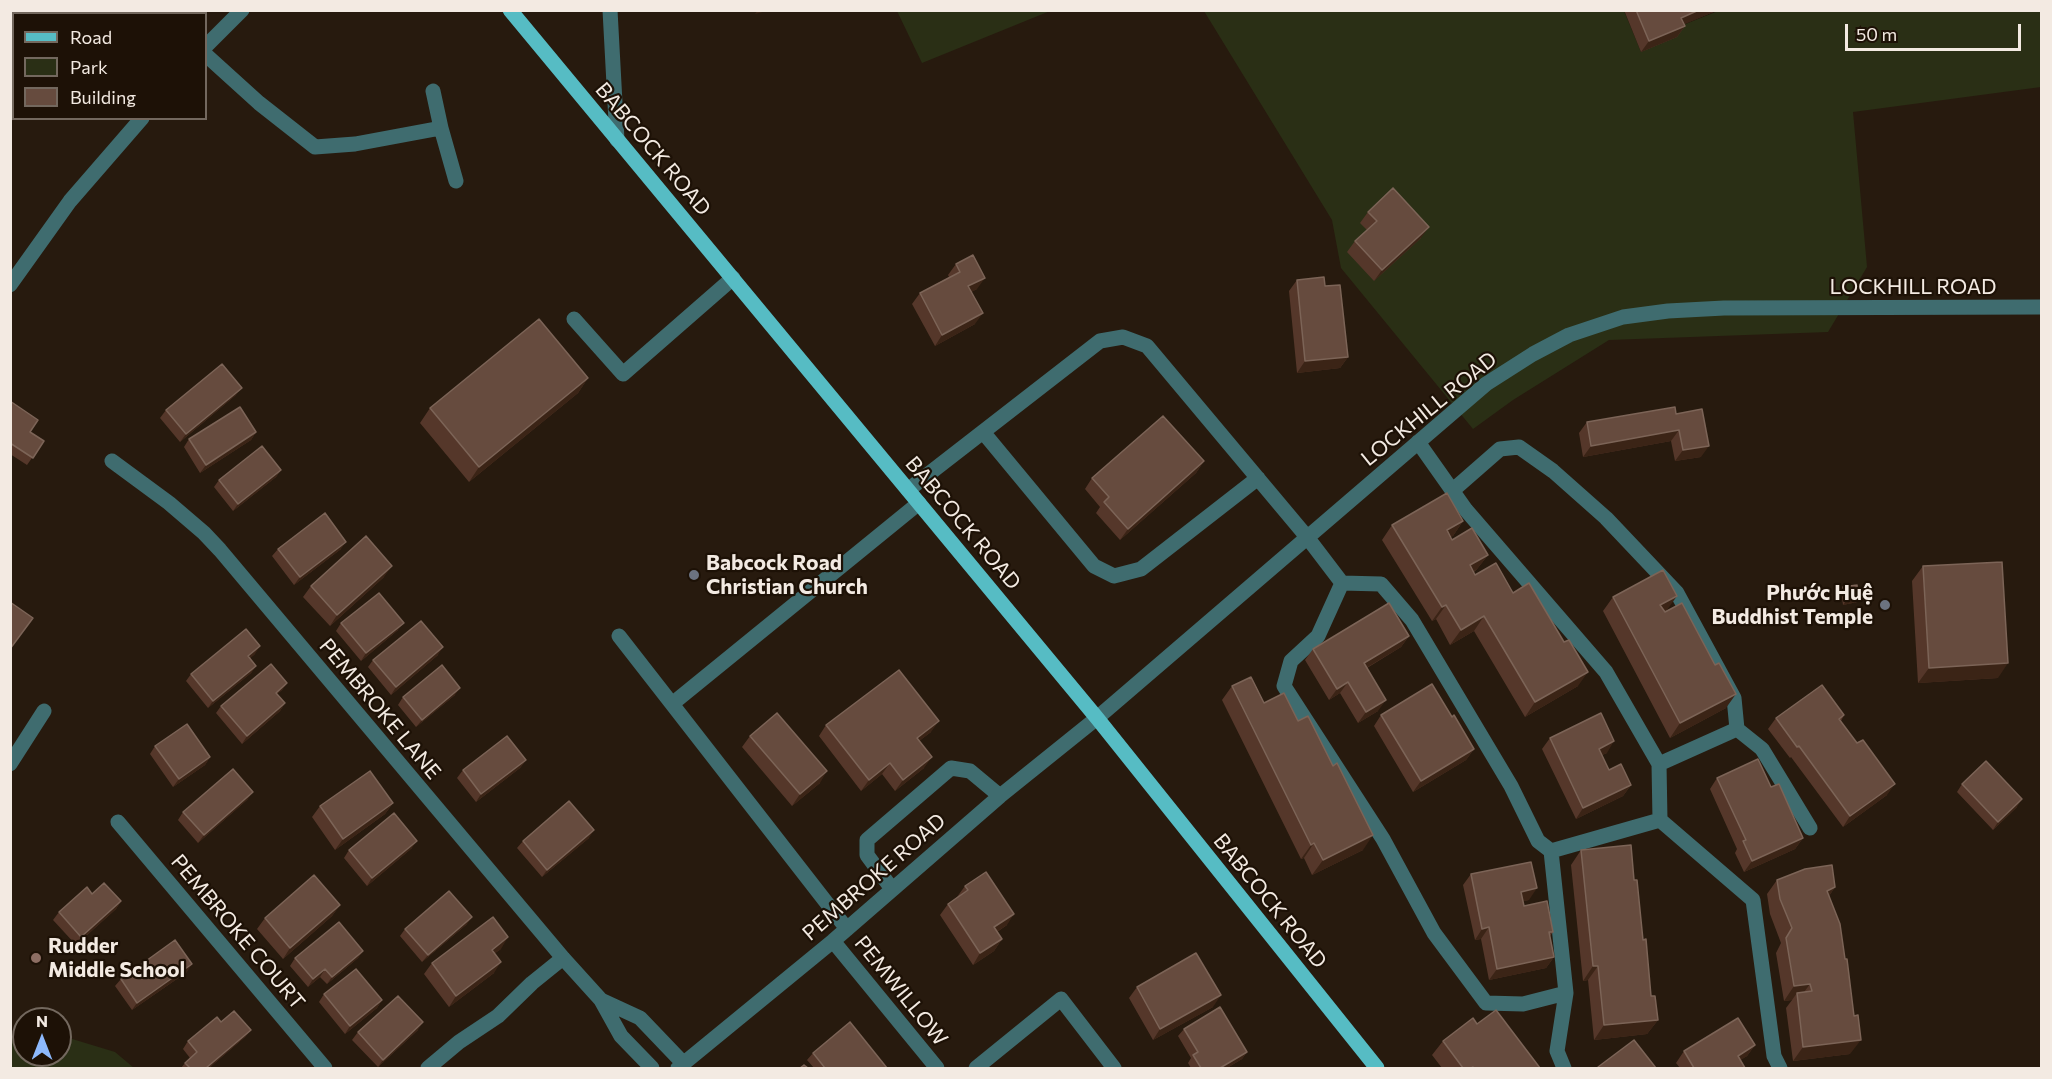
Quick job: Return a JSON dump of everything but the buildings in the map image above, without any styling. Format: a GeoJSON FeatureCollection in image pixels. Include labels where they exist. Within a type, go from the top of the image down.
{"type":"FeatureCollection","features":[{"type":"Feature","properties":{"kind":"main road","name":"BABCOCK ROAD"},"geometry":{"type":"LineString","coordinates":[[510,10],[1097,718],[1377,1068]]}},
{"type":"Feature","properties":{"kind":"street"},"geometry":{"type":"LineString","coordinates":[[207,45],[242,10]]}},
{"type":"Feature","properties":{"kind":"street"},"geometry":{"type":"LineString","coordinates":[[610,10],[617,140]]}},
{"type":"Feature","properties":{"kind":"street"},"geometry":{"type":"LineString","coordinates":[[207,56],[259,103],[315,147],[355,144],[441,128]]}},
{"type":"Feature","properties":{"kind":"street"},"geometry":{"type":"LineString","coordinates":[[433,92],[456,181]]}},
{"type":"Feature","properties":{"kind":"street"},"geometry":{"type":"LineString","coordinates":[[10,285],[70,201],[140,120]]}},
{"type":"Feature","properties":{"kind":"street"},"geometry":{"type":"LineString","coordinates":[[574,319],[623,374],[733,278]]}},
{"type":"Feature","properties":{"kind":"street","name":"LOCKHILL ROAD"},"geometry":{"type":"LineString","coordinates":[[1097,718],[1486,384],[1569,334],[1623,317],[1668,311],[2042,307]]}},
{"type":"Feature","properties":{"kind":"street"},"geometry":{"type":"LineString","coordinates":[[908,490],[1100,341],[1123,337],[1147,346],[1307,537],[1342,583]]}},
{"type":"Feature","properties":{"kind":"street"},"geometry":{"type":"LineString","coordinates":[[982,432],[1094,566],[1114,576],[1141,569],[1258,478]]}},
{"type":"Feature","properties":{"kind":"street"},"geometry":{"type":"LineString","coordinates":[[1418,442],[1466,510],[1606,672],[1659,764],[1660,820],[1753,900],[1774,1056],[1780,1068]]}},
{"type":"Feature","properties":{"kind":"street"},"geometry":{"type":"LineString","coordinates":[[1452,490],[1500,448],[1519,447],[1553,471],[1606,518],[1677,593],[1734,698],[1737,729],[1762,749],[1810,828]]}},
{"type":"Feature","properties":{"kind":"street","name":"PEMBROKE LANE"},"geometry":{"type":"LineString","coordinates":[[112,461],[169,503],[220,550],[562,958],[601,1000],[621,1036],[652,1068]]}},
{"type":"Feature","properties":{"kind":"street"},"geometry":{"type":"LineString","coordinates":[[672,704],[919,503]]}},
{"type":"Feature","properties":{"kind":"street"},"geometry":{"type":"LineString","coordinates":[[1342,583],[1381,584],[1412,620],[1511,786],[1538,841],[1551,851],[1566,993],[1557,1051],[1564,1068]]}},
{"type":"Feature","properties":{"kind":"street"},"geometry":{"type":"LineString","coordinates":[[1342,583],[1318,636],[1291,661],[1284,686],[1383,839],[1434,933],[1486,1003],[1523,1004],[1566,993]]}},
{"type":"Feature","properties":{"kind":"street"},"geometry":{"type":"LineString","coordinates":[[619,636],[847,929]]}},
{"type":"Feature","properties":{"kind":"street"},"geometry":{"type":"LineString","coordinates":[[10,764],[44,711]]}},
{"type":"Feature","properties":{"kind":"street","name":"PEMBROKE ROAD"},"geometry":{"type":"LineString","coordinates":[[681,1066],[833,941],[1000,796],[1097,718]]}},
{"type":"Feature","properties":{"kind":"street"},"geometry":{"type":"LineString","coordinates":[[1659,764],[1737,729]]}},
{"type":"Feature","properties":{"kind":"street"},"geometry":{"type":"LineString","coordinates":[[892,889],[867,855],[867,840],[942,775],[951,768],[970,771],[1000,796]]}},
{"type":"Feature","properties":{"kind":"street"},"geometry":{"type":"LineString","coordinates":[[1551,851],[1660,820]]}},
{"type":"Feature","properties":{"kind":"street","name":"PEMBROKE COURT"},"geometry":{"type":"LineString","coordinates":[[118,822],[325,1068]]}},
{"type":"Feature","properties":{"kind":"street","name":"PEMWILLOW"},"geometry":{"type":"LineString","coordinates":[[833,941],[937,1068]]}},
{"type":"Feature","properties":{"kind":"street"},"geometry":{"type":"LineString","coordinates":[[428,1068],[459,1042],[498,1016],[562,958]]}},
{"type":"Feature","properties":{"kind":"street"},"geometry":{"type":"LineString","coordinates":[[976,1068],[1061,999],[1114,1068]]}},
{"type":"Feature","properties":{"kind":"street","name":"PEMBROKE LANE"},"geometry":{"type":"LineString","coordinates":[[601,1000],[640,1018],[681,1066]]}},
{"type":"Feature","properties":{"kind":"green space"},"geometry":{"type":"Polygon","coordinates":[[[897,11],[1050,11],[922,63],[897,11]]]}},
{"type":"Feature","properties":{"kind":"green space"},"geometry":{"type":"Polygon","coordinates":[[[1204,11],[1624,11],[1641,52],[1673,29],[1718,11],[2041,11],[2041,87],[1853,112],[1867,267],[1828,332],[1609,340],[1513,400],[1473,429],[1341,268],[1332,220],[1204,11]]]}},
{"type":"Feature","properties":{"kind":"green space"},"geometry":{"type":"Polygon","coordinates":[[[11,1034],[12,1067],[72,1067],[72,1039],[115,1052],[134,1068],[11,1068],[11,1034]]]}},
{"type":"Feature","properties":{"kind":"place","name":"Babcock Road Christian Church"},"geometry":{"type":"Point","coordinates":[694,575]}},
{"type":"Feature","properties":{"kind":"place","name":"Phước Huệ Buddhist Temple"},"geometry":{"type":"Point","coordinates":[1885,605]}},
{"type":"Feature","properties":{"kind":"place","name":"Rudder Middle School"},"geometry":{"type":"Point","coordinates":[36,958]}}]}
